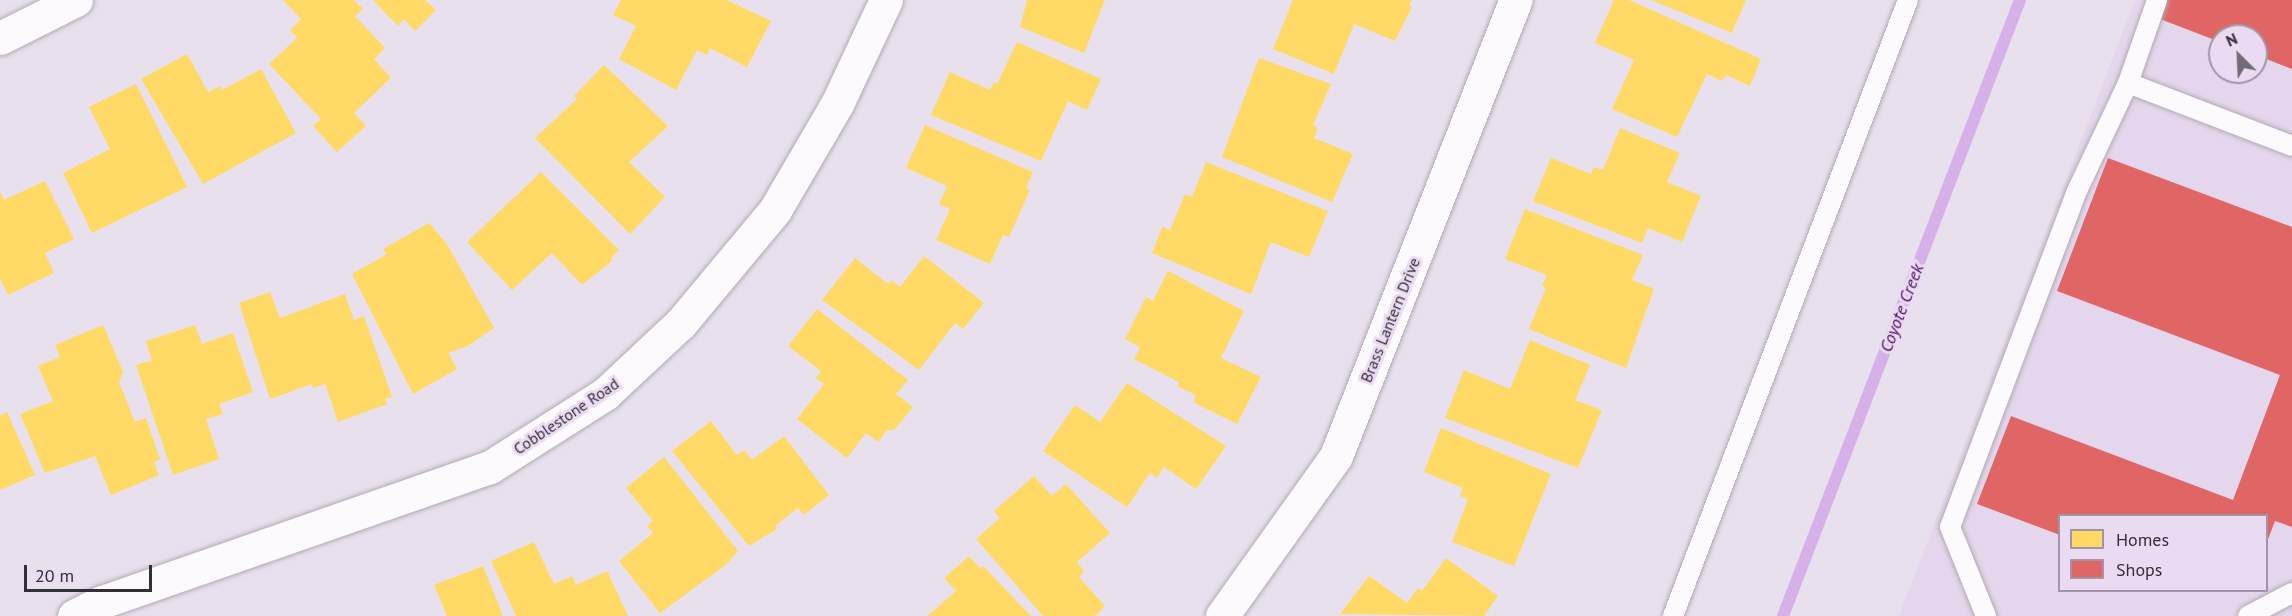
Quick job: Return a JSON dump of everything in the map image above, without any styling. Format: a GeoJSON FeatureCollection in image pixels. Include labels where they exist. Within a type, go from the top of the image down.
{"type":"FeatureCollection","features":[{"type":"Feature","properties":{"kind":"street"},"geometry":{"type":"LineString","coordinates":[[0,38],[76,0]]}},
{"type":"Feature","properties":{"kind":"street","name":"Cobblestone Road"},"geometry":{"type":"LineString","coordinates":[[74,616],[102,602],[490,467],[605,394],[681,324],[775,210],[837,104],[886,0]]}},
{"type":"Feature","properties":{"kind":"street","name":"Brass Lantern Drive"},"geometry":{"type":"LineString","coordinates":[[1222,616],[1336,456],[1516,0]]}},
{"type":"Feature","properties":{"kind":"lane"},"geometry":{"type":"LineString","coordinates":[[1673,616],[1908,0]]}},
{"type":"Feature","properties":{"kind":"lane"},"geometry":{"type":"LineString","coordinates":[[1986,616],[1950,527],[2076,193],[2128,82],[2157,0]]}},
{"type":"Feature","properties":{"kind":"lane"},"geometry":{"type":"LineString","coordinates":[[2128,82],[2292,146]]}},
{"type":"Feature","properties":{"kind":"lane"},"geometry":{"type":"LineString","coordinates":[[2248,616],[2292,592]]}},
{"type":"Feature","properties":{"kind":"shaded area"},"geometry":{"type":"Polygon","coordinates":[[[2135,0],[2292,0],[2292,616],[1899,616],[2135,0]]]}},
{"type":"Feature","properties":{"kind":"building: Homes"},"geometry":{"type":"Polygon","coordinates":[[[283,0],[354,0],[363,9],[355,16],[385,48],[374,59],[391,78],[354,113],[366,126],[337,152],[313,126],[321,119],[269,64],[297,38],[290,30],[301,19],[283,0]]]}},
{"type":"Feature","properties":{"kind":"building: Homes"},"geometry":{"type":"Polygon","coordinates":[[[373,0],[425,0],[436,10],[415,31],[404,19],[398,26],[373,0]]]}},
{"type":"Feature","properties":{"kind":"building: Homes"},"geometry":{"type":"Polygon","coordinates":[[[621,0],[727,0],[771,21],[747,67],[710,48],[707,55],[697,50],[676,90],[619,59],[636,26],[613,15],[621,0]]]}},
{"type":"Feature","properties":{"kind":"building: Homes"},"geometry":{"type":"Polygon","coordinates":[[[1027,0],[1105,0],[1084,53],[1020,27],[1027,0]]]}},
{"type":"Feature","properties":{"kind":"building: Homes"},"geometry":{"type":"Polygon","coordinates":[[[1293,0],[1412,0],[1409,6],[1412,7],[1395,41],[1354,24],[1334,74],[1273,49],[1293,0]]]}},
{"type":"Feature","properties":{"kind":"building: Homes"},"geometry":{"type":"Polygon","coordinates":[[[1614,0],[1629,0],[1761,59],[1750,86],[1726,75],[1722,81],[1707,74],[1677,137],[1612,109],[1634,60],[1595,43],[1614,0]]]}},
{"type":"Feature","properties":{"kind":"building: Homes"},"geometry":{"type":"Polygon","coordinates":[[[1651,0],[1746,0],[1732,33],[1651,0]]]}},
{"type":"Feature","properties":{"kind":"building: Homes"},"geometry":{"type":"Polygon","coordinates":[[[1017,42],[1101,79],[1087,110],[1068,101],[1041,161],[931,115],[950,72],[990,90],[994,82],[997,84],[1017,42]]]}},
{"type":"Feature","properties":{"kind":"building: Homes"},"geometry":{"type":"Polygon","coordinates":[[[187,54],[208,92],[220,86],[222,90],[261,69],[296,133],[203,184],[141,79],[187,54]]]}},
{"type":"Feature","properties":{"kind":"building: Homes"},"geometry":{"type":"Polygon","coordinates":[[[1259,58],[1331,84],[1313,125],[1318,128],[1314,138],[1353,154],[1332,202],[1222,157],[1259,58]]]}},
{"type":"Feature","properties":{"kind":"building: Homes"},"geometry":{"type":"Polygon","coordinates":[[[604,65],[668,126],[629,162],[665,197],[630,234],[535,138],[577,99],[574,96],[604,65]]]}},
{"type":"Feature","properties":{"kind":"building: Homes"},"geometry":{"type":"Polygon","coordinates":[[[136,84],[187,187],[92,233],[63,173],[110,149],[89,107],[136,84]]]}},
{"type":"Feature","properties":{"kind":"building: Homes"},"geometry":{"type":"Polygon","coordinates":[[[925,125],[1033,172],[1026,188],[1030,190],[1009,237],[1003,235],[990,264],[936,240],[950,209],[939,204],[947,186],[906,168],[925,125]]]}},
{"type":"Feature","properties":{"kind":"building: Homes"},"geometry":{"type":"Polygon","coordinates":[[[1620,128],[1680,153],[1667,182],[1701,196],[1682,242],[1648,228],[1642,243],[1533,201],[1551,158],[1591,174],[1594,167],[1603,170],[1620,128]]]}},
{"type":"Feature","properties":{"kind":"building: Homes"},"geometry":{"type":"Polygon","coordinates":[[[1206,162],[1328,211],[1309,257],[1271,242],[1251,294],[1152,253],[1162,227],[1170,230],[1185,194],[1192,197],[1206,162]]]}},
{"type":"Feature","properties":{"kind":"building: Homes"},"geometry":{"type":"Polygon","coordinates":[[[541,172],[619,250],[611,258],[613,260],[582,285],[552,253],[512,290],[467,242],[541,172]]]}},
{"type":"Feature","properties":{"kind":"building: Homes"},"geometry":{"type":"Polygon","coordinates":[[[45,181],[74,239],[45,253],[54,273],[8,295],[0,279],[0,192],[4,200],[45,181]]]}},
{"type":"Feature","properties":{"kind":"building: Homes"},"geometry":{"type":"Polygon","coordinates":[[[1525,209],[1643,255],[1632,280],[1654,289],[1626,368],[1529,329],[1546,288],[1542,286],[1547,275],[1505,259],[1525,209]]]}},
{"type":"Feature","properties":{"kind":"building: Homes"},"geometry":{"type":"Polygon","coordinates":[[[429,223],[447,244],[494,328],[468,346],[448,353],[457,369],[413,394],[352,274],[387,254],[383,249],[429,223]]]}},
{"type":"Feature","properties":{"kind":"building: Homes"},"geometry":{"type":"Polygon","coordinates":[[[924,256],[984,303],[963,329],[955,323],[919,370],[822,300],[855,258],[888,284],[891,280],[900,287],[924,256]]]}},
{"type":"Feature","properties":{"kind":"building: Homes"},"geometry":{"type":"Polygon","coordinates":[[[1168,271],[1244,311],[1221,358],[1261,377],[1237,424],[1193,402],[1196,395],[1177,386],[1179,382],[1134,359],[1140,347],[1125,339],[1146,297],[1153,301],[1168,271]]]}},
{"type":"Feature","properties":{"kind":"building: Homes"},"geometry":{"type":"Polygon","coordinates":[[[270,292],[280,318],[345,294],[354,320],[364,316],[392,397],[385,399],[387,404],[338,422],[325,384],[313,388],[312,384],[270,399],[239,303],[270,292]]]}},
{"type":"Feature","properties":{"kind":"building: Homes"},"geometry":{"type":"Polygon","coordinates":[[[817,309],[908,380],[896,394],[913,407],[894,430],[887,430],[878,442],[866,433],[847,458],[797,419],[824,384],[816,378],[821,371],[788,346],[817,309]]]}},
{"type":"Feature","properties":{"kind":"building: Homes"},"geometry":{"type":"Polygon","coordinates":[[[103,325],[123,372],[119,382],[135,422],[146,418],[160,459],[154,462],[159,475],[111,495],[95,456],[45,473],[20,414],[53,401],[38,366],[60,357],[55,345],[103,325]]]}},
{"type":"Feature","properties":{"kind":"building: Homes"},"geometry":{"type":"Polygon","coordinates":[[[195,325],[202,344],[233,333],[253,392],[219,404],[223,414],[206,419],[219,459],[173,475],[136,365],[152,360],[146,341],[195,325]]]}},
{"type":"Feature","properties":{"kind":"building: Homes"},"geometry":{"type":"Polygon","coordinates":[[[1530,340],[1590,365],[1575,400],[1602,410],[1578,468],[1445,418],[1464,370],[1510,389],[1530,340]]]}},
{"type":"Feature","properties":{"kind":"building: Homes"},"geometry":{"type":"Polygon","coordinates":[[[1127,383],[1226,446],[1196,489],[1164,467],[1157,478],[1150,473],[1127,507],[1043,451],[1075,405],[1100,422],[1127,383]]]}},
{"type":"Feature","properties":{"kind":"building: Homes"},"geometry":{"type":"Polygon","coordinates":[[[7,412],[35,475],[0,490],[0,416],[7,412]]]}},
{"type":"Feature","properties":{"kind":"building: Homes"},"geometry":{"type":"Polygon","coordinates":[[[711,421],[737,455],[744,450],[752,460],[784,436],[829,495],[804,515],[798,508],[775,526],[777,529],[749,546],[672,451],[711,421]]]}},
{"type":"Feature","properties":{"kind":"building: Homes"},"geometry":{"type":"Polygon","coordinates":[[[1441,428],[1551,474],[1514,566],[1452,542],[1468,499],[1460,496],[1463,488],[1424,472],[1441,428]]]}},
{"type":"Feature","properties":{"kind":"building: Homes"},"geometry":{"type":"Polygon","coordinates":[[[664,457],[738,551],[727,564],[660,613],[619,561],[653,533],[647,526],[653,521],[626,488],[664,457]]]}},
{"type":"Feature","properties":{"kind":"building: Homes"},"geometry":{"type":"Polygon","coordinates":[[[1034,476],[1052,496],[1066,484],[1110,533],[1077,562],[1084,571],[1079,577],[1105,606],[1095,616],[1043,616],[976,539],[1000,518],[994,511],[1034,476]]]}},
{"type":"Feature","properties":{"kind":"building: Homes"},"geometry":{"type":"Polygon","coordinates":[[[534,542],[554,584],[572,576],[576,585],[607,571],[628,616],[516,616],[491,561],[534,542]]]}},
{"type":"Feature","properties":{"kind":"building: Homes"},"geometry":{"type":"Polygon","coordinates":[[[969,556],[980,568],[983,566],[1031,616],[927,616],[956,591],[944,578],[969,556]]]}},
{"type":"Feature","properties":{"kind":"building: Homes"},"geometry":{"type":"Polygon","coordinates":[[[1446,558],[1498,596],[1484,616],[1340,614],[1369,576],[1407,603],[1418,588],[1422,591],[1446,558]]]}},
{"type":"Feature","properties":{"kind":"building: Homes"},"geometry":{"type":"Polygon","coordinates":[[[483,566],[503,616],[447,616],[434,585],[483,566]]]}},
{"type":"Feature","properties":{"kind":"building: Shops"},"geometry":{"type":"Polygon","coordinates":[[[2167,0],[2292,0],[2292,69],[2268,60],[2268,24],[2208,24],[2208,37],[2160,19],[2167,0]]]}},
{"type":"Feature","properties":{"kind":"building: Shops"},"geometry":{"type":"Polygon","coordinates":[[[2108,158],[2292,227],[2292,527],[2275,521],[2268,539],[2268,514],[2058,514],[2058,534],[1977,504],[2011,416],[2233,500],[2280,375],[2057,291],[2108,158]]]}},
{"type":"Feature","properties":{"kind":"waterway","name":"Coyote Creek"},"geometry":{"type":"LineString","coordinates":[[1783,616],[2020,0]]}}]}
